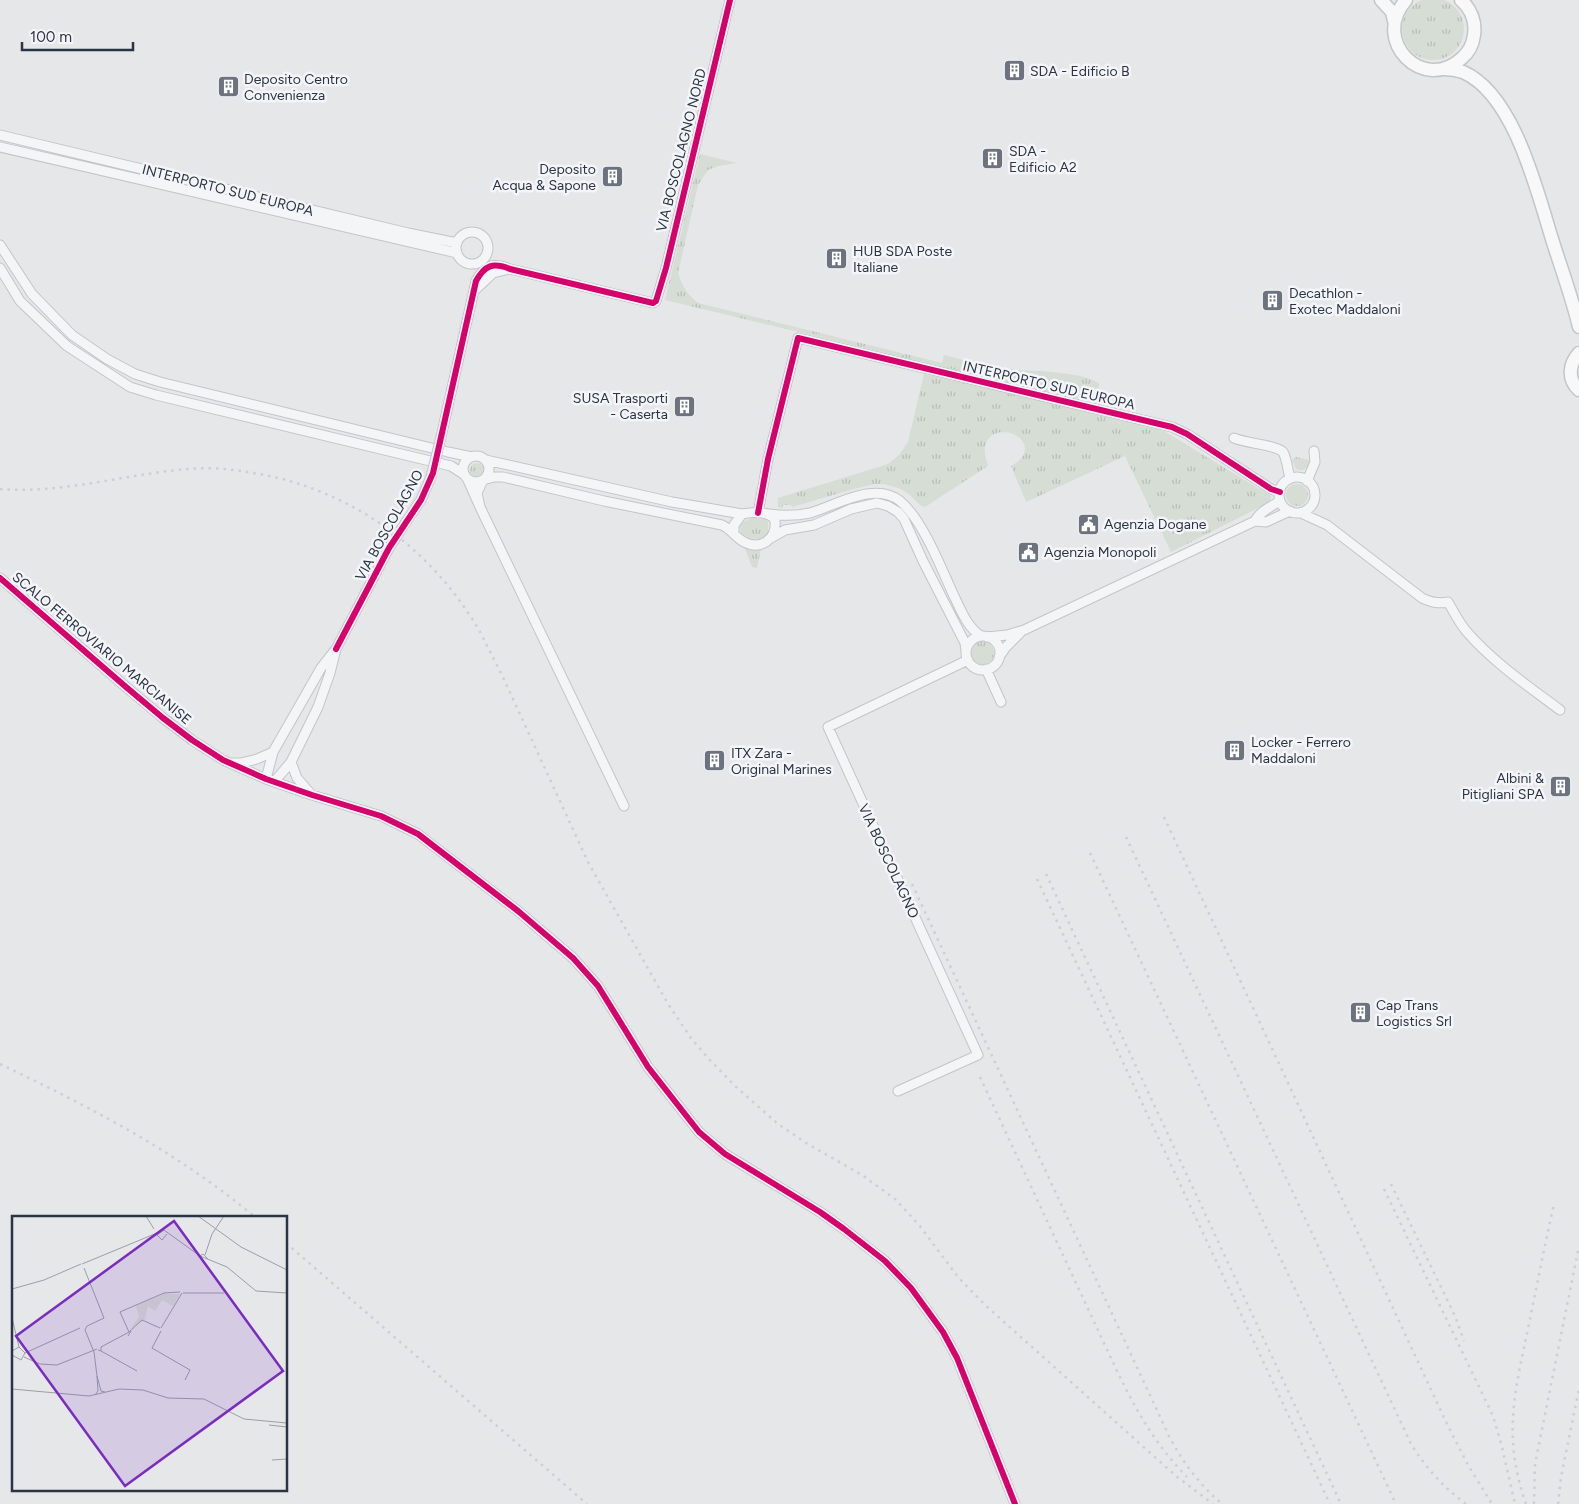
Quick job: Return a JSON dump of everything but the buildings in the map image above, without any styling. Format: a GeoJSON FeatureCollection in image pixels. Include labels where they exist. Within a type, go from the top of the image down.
{"type":"FeatureCollection","features":[{"type":"Feature","properties":{"kind":"main road"},"geometry":{"type":"LineString","coordinates":[[1381,0],[1392,12],[1394,38],[1406,59],[1428,69],[1444,69],[1464,73],[1477,81],[1500,107],[1509,121],[1533,178],[1579,324]]}},
{"type":"Feature","properties":{"kind":"main road"},"geometry":{"type":"LineString","coordinates":[[1394,22],[1406,0]]}},
{"type":"Feature","properties":{"kind":"main road"},"geometry":{"type":"LineString","coordinates":[[1461,0],[1469,10],[1474,25],[1470,49],[1472,69],[1477,81]]}},
{"type":"Feature","properties":{"kind":"main road"},"geometry":{"type":"LineString","coordinates":[[1444,69],[1459,61],[1470,49]]}},
{"type":"Feature","properties":{"kind":"main road"},"geometry":{"type":"LineString","coordinates":[[1579,353],[1574,359],[1570,373],[1572,381],[1579,390]]}},
{"type":"Feature","properties":{"kind":"street","name":"VIA BOSCOLAGNO NORD"},"geometry":{"type":"LineString","coordinates":[[510,269],[653,303],[657,299],[730,0]]}},
{"type":"Feature","properties":{"kind":"street","name":"INTERPORTO SUD EUROPA"},"geometry":{"type":"LineString","coordinates":[[0,135],[399,231],[457,243]]}},
{"type":"Feature","properties":{"kind":"street","name":"INTERPORTO SUD EUROPA"},"geometry":{"type":"LineString","coordinates":[[0,147],[457,253]]}},
{"type":"Feature","properties":{"kind":"street"},"geometry":{"type":"LineString","coordinates":[[473,232],[482,236],[487,245],[485,255],[482,259],[473,263],[463,261],[457,253],[457,243],[463,235],[473,232]]}},
{"type":"Feature","properties":{"kind":"street"},"geometry":{"type":"LineString","coordinates":[[0,245],[32,294],[72,335],[135,374],[472,457],[478,456],[486,460],[672,502],[742,514],[758,513],[791,516],[809,513],[870,492],[884,493],[896,498],[914,515],[938,559],[970,626],[992,639],[999,647],[999,658]]}},
{"type":"Feature","properties":{"kind":"street","name":"VIA BOSCOLAGNO"},"geometry":{"type":"LineString","coordinates":[[0,268],[20,301],[67,346],[130,387],[156,395],[451,466],[474,482],[494,477],[503,477],[604,501],[722,525],[744,542],[751,545],[765,543],[785,530],[814,524],[851,509],[877,503],[888,506],[898,512],[904,519],[965,643],[967,655]]}},
{"type":"Feature","properties":{"kind":"street","name":"VIA BOSCOLAGNO"},"geometry":{"type":"LineString","coordinates":[[270,780],[269,763],[273,752],[321,668],[336,649],[389,548],[420,500],[431,477],[474,291],[493,273],[510,269]]}},
{"type":"Feature","properties":{"kind":"street","name":"INTERPORTO SUD EUROPA"},"geometry":{"type":"LineString","coordinates":[[758,513],[768,459],[798,338],[1172,427],[1187,434],[1280,496]]}},
{"type":"Feature","properties":{"kind":"street"},"geometry":{"type":"LineString","coordinates":[[1234,438],[1279,449],[1284,455],[1290,479]]}},
{"type":"Feature","properties":{"kind":"street"},"geometry":{"type":"LineString","coordinates":[[1307,481],[1315,462],[1314,451]]}},
{"type":"Feature","properties":{"kind":"street"},"geometry":{"type":"LineString","coordinates":[[472,457],[464,464],[463,468],[466,477],[624,806]]}},
{"type":"Feature","properties":{"kind":"street"},"geometry":{"type":"LineString","coordinates":[[480,507],[477,493],[488,473],[489,469],[486,460]]}},
{"type":"Feature","properties":{"kind":"street"},"geometry":{"type":"LineString","coordinates":[[1255,521],[1256,517],[1280,496],[1285,482],[1296,478],[1307,481],[1314,490],[1316,510],[1327,525]]}},
{"type":"Feature","properties":{"kind":"street"},"geometry":{"type":"LineString","coordinates":[[1280,496],[1285,508],[1310,516],[1327,525],[1422,598],[1439,604],[1448,602],[1466,631],[1481,646],[1515,676],[1560,710]]}},
{"type":"Feature","properties":{"kind":"street"},"geometry":{"type":"LineString","coordinates":[[1301,513],[1314,502]]}},
{"type":"Feature","properties":{"kind":"street"},"geometry":{"type":"LineString","coordinates":[[984,636],[1007,635],[1024,630],[1255,521],[1266,522],[1290,511]]}},
{"type":"Feature","properties":{"kind":"street"},"geometry":{"type":"LineString","coordinates":[[734,533],[734,525],[742,514]]}},
{"type":"Feature","properties":{"kind":"street"},"geometry":{"type":"LineString","coordinates":[[769,514],[775,520],[776,526],[771,538]]}},
{"type":"Feature","properties":{"kind":"street","name":"SCALO FERROVIARIO MARCIANISE"},"geometry":{"type":"LineString","coordinates":[[0,578],[163,718],[192,740],[223,760],[270,780],[381,816],[418,834],[547,935],[573,958],[598,986],[648,1067],[699,1132],[725,1154],[820,1212],[844,1229],[885,1261],[927,1309],[943,1332],[957,1358],[1015,1504]]}},
{"type":"Feature","properties":{"kind":"street"},"geometry":{"type":"LineString","coordinates":[[967,655],[973,666],[978,669],[986,669],[993,666],[1013,638],[1024,630]]}},
{"type":"Feature","properties":{"kind":"street","name":"VIA BOSCOLAGNO"},"geometry":{"type":"LineString","coordinates":[[898,1092],[978,1055],[828,727],[967,655],[971,641],[984,636]]}},
{"type":"Feature","properties":{"kind":"street","name":"VIA BOSCOLAGNO"},"geometry":{"type":"LineString","coordinates":[[270,780],[291,762],[312,721],[330,673],[336,649]]}},
{"type":"Feature","properties":{"kind":"street"},"geometry":{"type":"LineString","coordinates":[[986,669],[1001,702]]}},
{"type":"Feature","properties":{"kind":"street"},"geometry":{"type":"LineString","coordinates":[[310,687],[310,694],[314,698],[318,698],[323,694]]}},
{"type":"Feature","properties":{"kind":"street"},"geometry":{"type":"LineString","coordinates":[[223,760],[248,762],[273,752]]}},
{"type":"Feature","properties":{"kind":"street"},"geometry":{"type":"LineString","coordinates":[[291,762],[297,778],[312,795]]}},
{"type":"Feature","properties":{"kind":"green space"},"geometry":{"type":"Polygon","coordinates":[[[1421,0],[1445,0],[1459,12],[1463,23],[1462,41],[1455,51],[1445,58],[1433,60],[1421,58],[1411,51],[1404,41],[1402,29],[1404,17],[1411,7],[1421,0]]]}},
{"type":"Feature","properties":{"kind":"green space"},"geometry":{"type":"Polygon","coordinates":[[[700,154],[737,163],[718,166],[708,170],[698,185],[678,273],[685,290],[698,303],[942,363],[944,355],[997,368],[1082,376],[1099,384],[1097,396],[1092,399],[1073,398],[665,300],[700,154]]]}},
{"type":"Feature","properties":{"kind":"green space"},"geometry":{"type":"Polygon","coordinates":[[[924,374],[1159,428],[1271,496],[1270,502],[1171,552],[1125,456],[1026,502],[1011,466],[1021,458],[1025,450],[1023,442],[1018,436],[1001,432],[992,435],[986,443],[985,452],[988,466],[925,507],[901,489],[884,484],[874,484],[792,507],[791,505],[783,505],[782,508],[778,507],[778,498],[888,464],[899,455],[908,442],[924,374]]]}},
{"type":"Feature","properties":{"kind":"green space"},"geometry":{"type":"Polygon","coordinates":[[[1296,457],[1309,460],[1310,462],[1304,469],[1296,469],[1292,460],[1296,457]]]}},
{"type":"Feature","properties":{"kind":"green space"},"geometry":{"type":"Polygon","coordinates":[[[477,463],[482,465],[484,470],[482,475],[477,477],[472,475],[470,470],[472,465],[477,463]]]}},
{"type":"Feature","properties":{"kind":"green space"},"geometry":{"type":"Polygon","coordinates":[[[1297,484],[1305,487],[1308,495],[1305,503],[1297,506],[1289,503],[1286,495],[1289,487],[1297,484]]]}},
{"type":"Feature","properties":{"kind":"green space"},"geometry":{"type":"Polygon","coordinates":[[[753,518],[768,521],[768,533],[762,540],[741,534],[741,524],[753,518]]]}},
{"type":"Feature","properties":{"kind":"green space"},"geometry":{"type":"Polygon","coordinates":[[[744,546],[751,549],[761,549],[757,568],[752,567],[744,546]]]}},
{"type":"Feature","properties":{"kind":"green space"},"geometry":{"type":"Polygon","coordinates":[[[982,641],[987,642],[993,648],[993,658],[987,664],[982,665],[977,664],[971,658],[970,653],[971,648],[977,642],[982,641]]]}},
{"type":"Feature","properties":{"kind":"railway"},"geometry":{"type":"LineString","coordinates":[[0,489],[47,489],[188,469],[213,468],[237,470],[288,481],[322,492],[354,507],[384,526],[411,548],[437,573],[459,600],[479,630],[501,673],[588,862],[668,1004],[691,1038],[734,1085],[778,1124],[806,1143],[862,1175],[895,1199],[919,1225],[958,1277],[984,1304],[1176,1476],[1213,1504]]}},
{"type":"Feature","properties":{"kind":"railway"},"geometry":{"type":"LineString","coordinates":[[1164,817],[1447,1424],[1468,1465],[1492,1504]]}},
{"type":"Feature","properties":{"kind":"railway"},"geometry":{"type":"LineString","coordinates":[[1126,837],[1411,1444],[1435,1477],[1466,1504]]}},
{"type":"Feature","properties":{"kind":"railway"},"geometry":{"type":"LineString","coordinates":[[1090,853],[1396,1504]]}},
{"type":"Feature","properties":{"kind":"railway"},"geometry":{"type":"LineString","coordinates":[[1046,874],[1341,1504]]}},
{"type":"Feature","properties":{"kind":"railway"},"geometry":{"type":"LineString","coordinates":[[1037,879],[1330,1504]]}},
{"type":"Feature","properties":{"kind":"railway"},"geometry":{"type":"LineString","coordinates":[[912,884],[1169,1436],[1192,1473],[1222,1504]]}},
{"type":"Feature","properties":{"kind":"railway"},"geometry":{"type":"LineString","coordinates":[[0,1064],[100,1114],[165,1152],[227,1194],[254,1216]]}},
{"type":"Feature","properties":{"kind":"railway"},"geometry":{"type":"LineString","coordinates":[[980,1077],[1124,1386],[1156,1440],[1187,1477]]}},
{"type":"Feature","properties":{"kind":"railway"},"geometry":{"type":"LineString","coordinates":[[1391,1184],[1455,1316],[1464,1341]]}},
{"type":"Feature","properties":{"kind":"railway"},"geometry":{"type":"LineString","coordinates":[[1384,1189],[1493,1416],[1515,1504]]}},
{"type":"Feature","properties":{"kind":"railway"},"geometry":{"type":"LineString","coordinates":[[1526,1504],[1514,1457],[1513,1414],[1519,1371],[1554,1204]]}},
{"type":"Feature","properties":{"kind":"railway"},"geometry":{"type":"LineString","coordinates":[[288,1245],[587,1504]]}},
{"type":"Feature","properties":{"kind":"railway"},"geometry":{"type":"LineString","coordinates":[[1534,1504],[1535,1464],[1579,1246]]}},
{"type":"Feature","properties":{"kind":"railway"},"geometry":{"type":"LineString","coordinates":[[1558,1504],[1561,1477],[1579,1389]]}},
{"type":"Feature","properties":{"kind":"cycle path"},"geometry":{"type":"LineString","coordinates":[[336,649],[389,548],[421,500],[433,473],[476,281],[483,271],[490,266],[499,266],[653,303],[656,301],[666,268],[730,0]]}},
{"type":"Feature","properties":{"kind":"cycle path"},"geometry":{"type":"LineString","coordinates":[[758,513],[768,459],[798,338],[1172,427],[1187,434],[1271,489],[1280,492]]}},
{"type":"Feature","properties":{"kind":"cycle path"},"geometry":{"type":"LineString","coordinates":[[0,578],[126,687],[192,740],[223,760],[266,779],[381,816],[418,834],[518,911],[573,958],[598,986],[648,1067],[699,1132],[725,1154],[820,1212],[844,1229],[885,1261],[911,1288],[943,1332],[957,1358],[1015,1504]]}},
{"type":"Feature","properties":{"kind":"place","name":"SDA - Edificio B"},"geometry":{"type":"Point","coordinates":[1014,71]}},
{"type":"Feature","properties":{"kind":"place","name":"Deposito Centro Convenienza"},"geometry":{"type":"Point","coordinates":[228,87]}},
{"type":"Feature","properties":{"kind":"place","name":"SDA - Edificio A2"},"geometry":{"type":"Point","coordinates":[993,159]}},
{"type":"Feature","properties":{"kind":"place","name":"Deposito Acqua & Sapone"},"geometry":{"type":"Point","coordinates":[612,177]}},
{"type":"Feature","properties":{"kind":"place","name":"HUB SDA Poste Italiane"},"geometry":{"type":"Point","coordinates":[837,259]}},
{"type":"Feature","properties":{"kind":"place","name":"Decathlon - Exotec Maddaloni"},"geometry":{"type":"Point","coordinates":[1273,301]}},
{"type":"Feature","properties":{"kind":"place","name":"SUSA Trasporti - Caserta"},"geometry":{"type":"Point","coordinates":[684,406]}},
{"type":"Feature","properties":{"kind":"place","name":"Agenzia Dogane"},"geometry":{"type":"Point","coordinates":[1088,524]}},
{"type":"Feature","properties":{"kind":"place","name":"Agenzia Monopoli"},"geometry":{"type":"Point","coordinates":[1028,552]}},
{"type":"Feature","properties":{"kind":"place","name":"Locker - Ferrero Maddaloni"},"geometry":{"type":"Point","coordinates":[1235,750]}},
{"type":"Feature","properties":{"kind":"place","name":"ITX Zara - Original Marines"},"geometry":{"type":"Point","coordinates":[715,761]}},
{"type":"Feature","properties":{"kind":"place","name":"Albini & Pitigliani SPA"},"geometry":{"type":"Point","coordinates":[1560,786]}},
{"type":"Feature","properties":{"kind":"place","name":"Cap Trans Logistics Srl"},"geometry":{"type":"Point","coordinates":[1360,1013]}}]}
